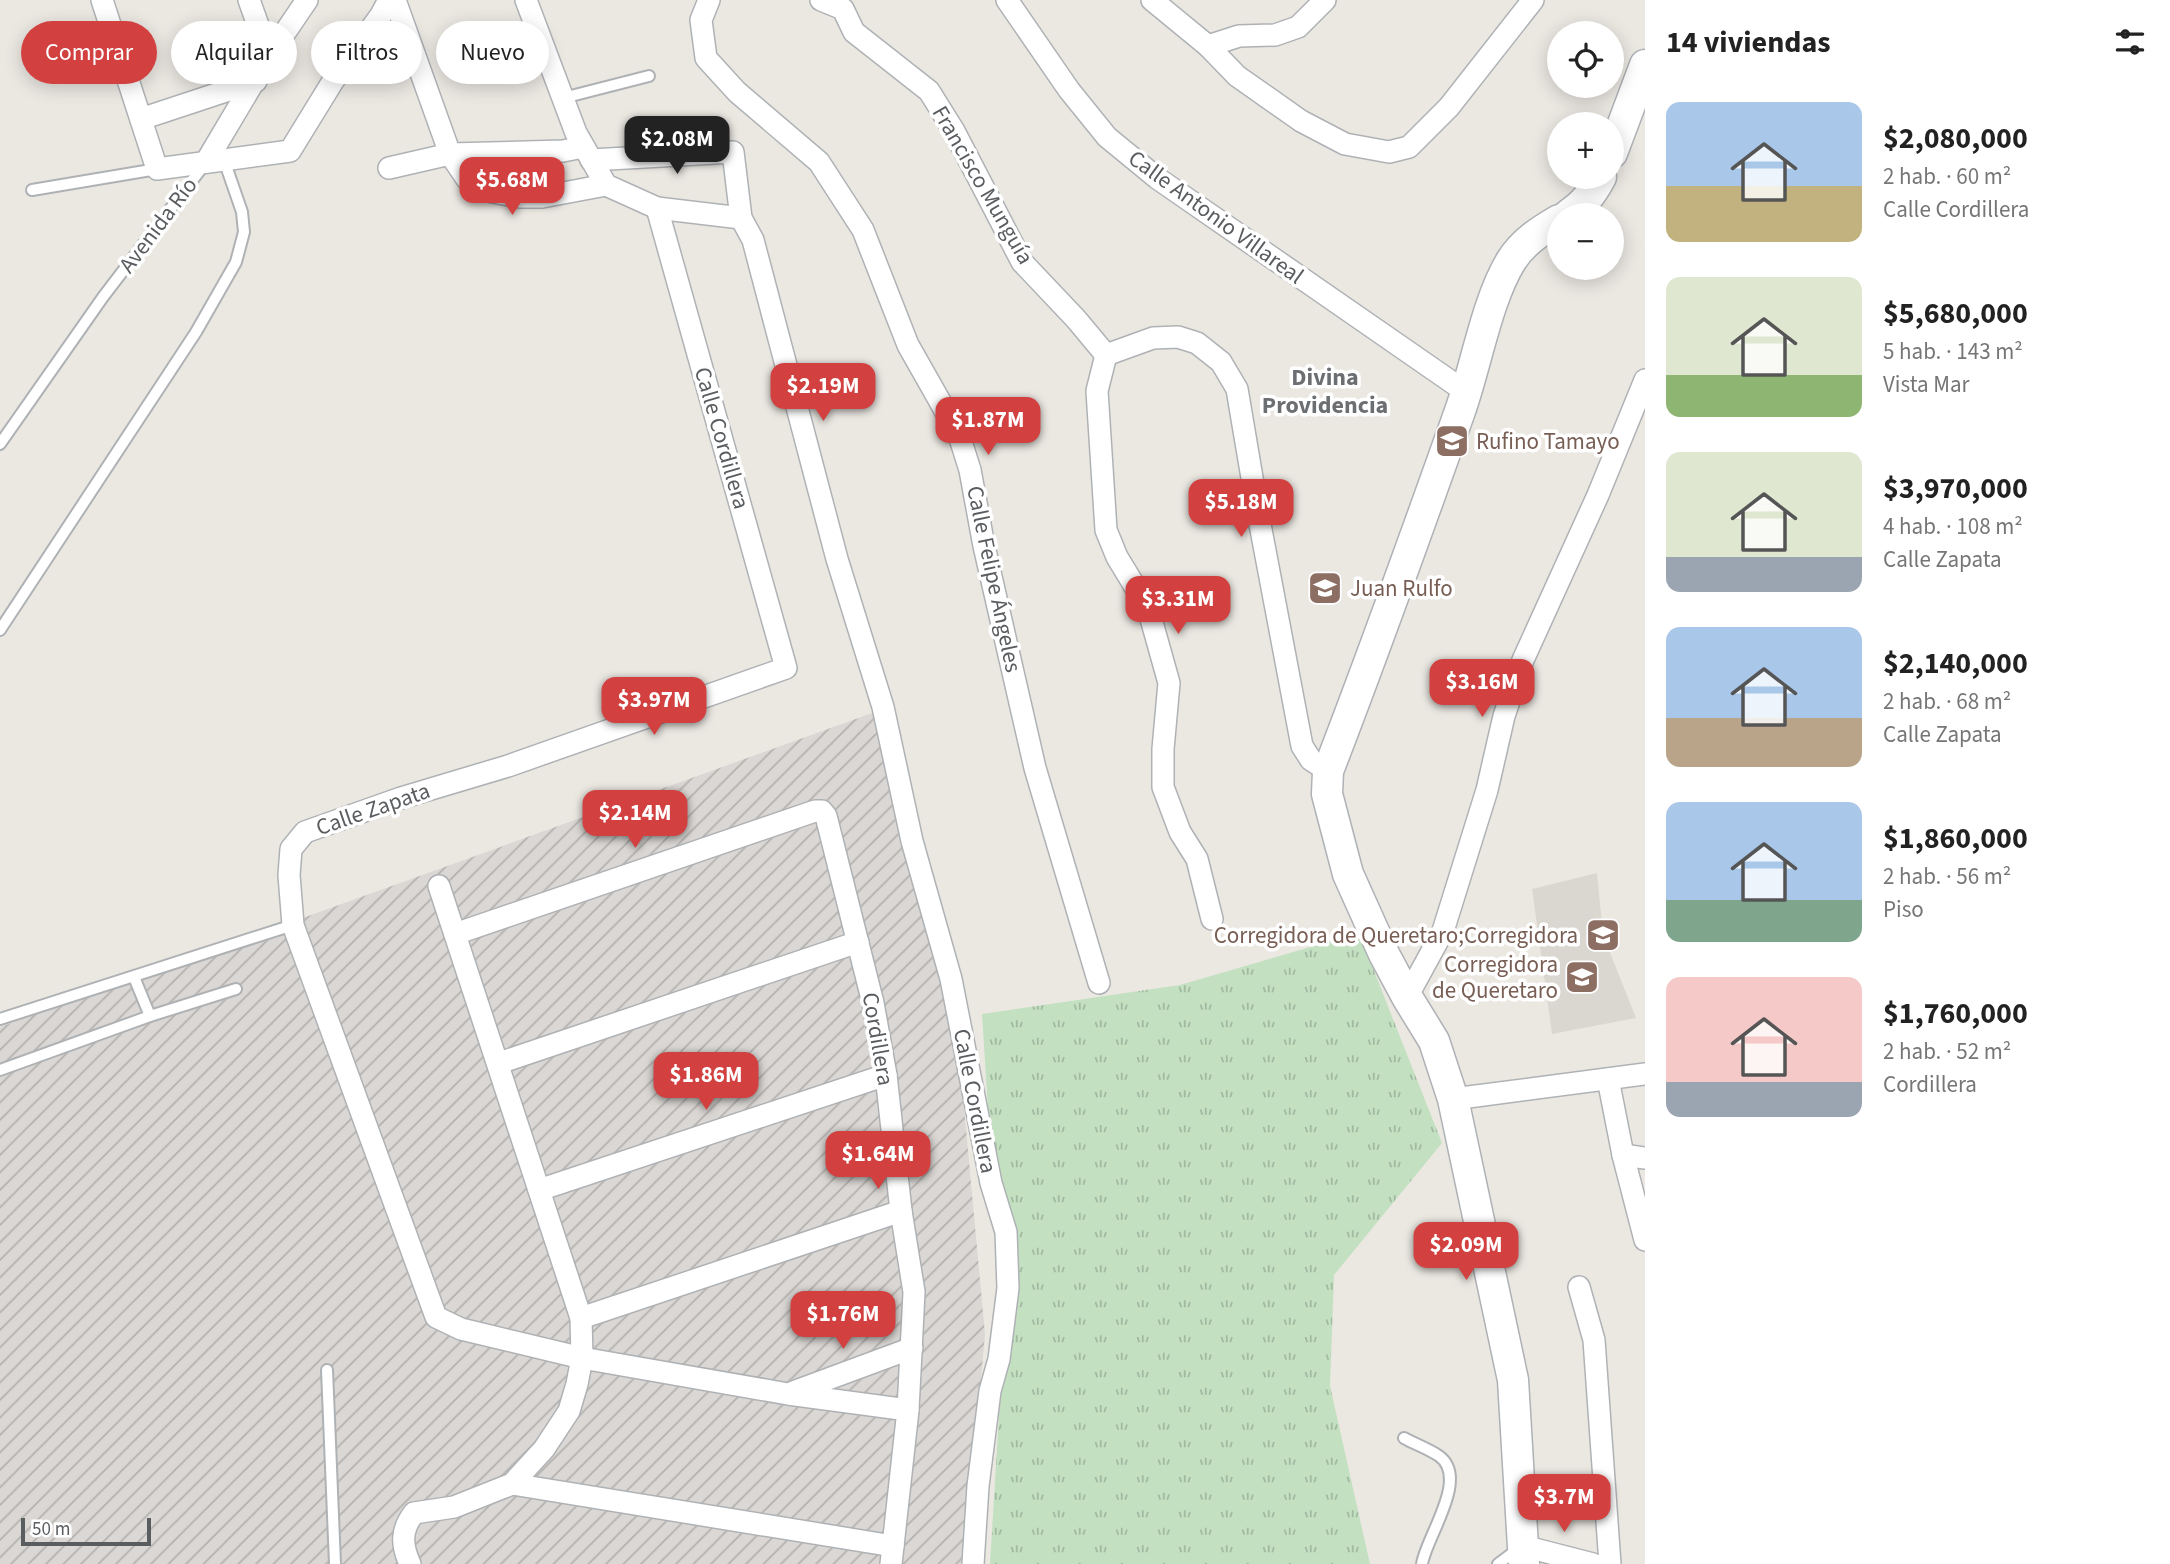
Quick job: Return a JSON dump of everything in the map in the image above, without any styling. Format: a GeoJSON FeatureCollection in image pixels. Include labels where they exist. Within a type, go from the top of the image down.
{"type":"FeatureCollection","features":[{"type":"Feature","properties":{"kind":"main road"},"geometry":{"type":"LineString","coordinates":[[1624,129],[1637,103],[1645,65]]}},
{"type":"Feature","properties":{"kind":"main road"},"geometry":{"type":"LineString","coordinates":[[1524,1555],[1513,1380],[1453,1099],[1434,1041],[1407,997],[1348,874],[1327,794],[1328,771],[1398,587],[1466,392],[1497,289],[1510,262],[1524,243],[1547,228]]}},
{"type":"Feature","properties":{"kind":"street"},"geometry":{"type":"LineString","coordinates":[[102,0],[157,169],[290,151],[333,81],[389,0]]}},
{"type":"Feature","properties":{"kind":"street"},"geometry":{"type":"LineString","coordinates":[[249,0],[256,21]]}},
{"type":"Feature","properties":{"kind":"street","name":"Avenida Río"},"geometry":{"type":"LineString","coordinates":[[292,21],[306,0]]}},
{"type":"Feature","properties":{"kind":"street"},"geometry":{"type":"LineString","coordinates":[[395,0],[450,154],[467,179],[487,191],[520,197],[542,197],[606,185]]}},
{"type":"Feature","properties":{"kind":"street"},"geometry":{"type":"LineString","coordinates":[[526,0],[587,154],[606,185],[657,208],[741,218]]}},
{"type":"Feature","properties":{"kind":"street","name":"Calle Felipe Ángeles"},"geometry":{"type":"LineString","coordinates":[[709,0],[701,20],[706,58],[737,92],[820,163],[863,230],[908,345],[959,435],[970,470],[984,546],[1035,768],[1099,983]]}},
{"type":"Feature","properties":{"kind":"street","name":"Francisco Munguía"},"geometry":{"type":"LineString","coordinates":[[821,0],[844,5],[854,32],[929,91],[954,131],[1022,262],[1106,355]]}},
{"type":"Feature","properties":{"kind":"street","name":"Calle Antonio Villareal"},"geometry":{"type":"LineString","coordinates":[[1007,0],[1069,90],[1107,138],[1157,178],[1466,392]]}},
{"type":"Feature","properties":{"kind":"street"},"geometry":{"type":"LineString","coordinates":[[1152,0],[1208,46],[1237,76],[1301,121],[1345,144],[1389,152],[1409,147],[1449,107],[1533,0]]}},
{"type":"Feature","properties":{"kind":"street"},"geometry":{"type":"LineString","coordinates":[[1208,46],[1239,36],[1275,35],[1298,27],[1325,0]]}},
{"type":"Feature","properties":{"kind":"street"},"geometry":{"type":"LineString","coordinates":[[141,119],[247,84]]}},
{"type":"Feature","properties":{"kind":"street","name":"Avenida Río"},"geometry":{"type":"LineString","coordinates":[[215,162],[254,84]]}},
{"type":"Feature","properties":{"kind":"street"},"geometry":{"type":"LineString","coordinates":[[389,168],[450,154],[563,151],[587,154]]}},
{"type":"Feature","properties":{"kind":"street","name":"Calle Cordillera"},"geometry":{"type":"LineString","coordinates":[[587,154],[733,152],[741,218],[753,240],[837,559],[883,707],[912,841],[951,979],[991,1183],[1006,1232],[1008,1288],[999,1359],[990,1391],[978,1486],[973,1564]]}},
{"type":"Feature","properties":{"kind":"street","name":"Calle Cordillera"},"geometry":{"type":"LineString","coordinates":[[657,208],[786,668]]}},
{"type":"Feature","properties":{"kind":"street"},"geometry":{"type":"LineString","coordinates":[[1212,919],[1197,859],[1180,832],[1163,787],[1163,749],[1169,683],[1148,608],[1117,557],[1106,530],[1097,391],[1106,355],[1153,338],[1178,337],[1197,343],[1221,362],[1237,389],[1302,746],[1311,760],[1328,771]]}},
{"type":"Feature","properties":{"kind":"street"},"geometry":{"type":"LineString","coordinates":[[1407,997],[1443,931],[1487,790],[1504,716],[1523,660],[1611,464],[1645,380]]}},
{"type":"Feature","properties":{"kind":"street","name":"Calle Zapata"},"geometry":{"type":"LineString","coordinates":[[582,1358],[461,1329],[436,1317],[293,925],[289,875],[291,849],[305,832],[401,798],[508,766],[786,668]]}},
{"type":"Feature","properties":{"kind":"street","name":"Cordillera"},"geometry":{"type":"LineString","coordinates":[[456,934],[815,811],[822,811],[826,816],[873,1003],[886,1075],[901,1212],[914,1293],[908,1410],[892,1555]]}},
{"type":"Feature","properties":{"kind":"street"},"geometry":{"type":"LineString","coordinates":[[410,1564],[404,1550],[403,1534],[405,1525],[414,1513],[454,1507],[512,1483],[544,1449],[569,1411],[582,1358],[581,1318],[439,886]]}},
{"type":"Feature","properties":{"kind":"street"},"geometry":{"type":"LineString","coordinates":[[499,1063],[858,942]]}},
{"type":"Feature","properties":{"kind":"street"},"geometry":{"type":"LineString","coordinates":[[1453,1099],[1645,1074]]}},
{"type":"Feature","properties":{"kind":"street"},"geometry":{"type":"LineString","coordinates":[[539,1190],[886,1075]]}},
{"type":"Feature","properties":{"kind":"street"},"geometry":{"type":"LineString","coordinates":[[1608,1079],[1623,1155],[1645,1240]]}},
{"type":"Feature","properties":{"kind":"street"},"geometry":{"type":"LineString","coordinates":[[1623,1155],[1645,1158]]}},
{"type":"Feature","properties":{"kind":"street"},"geometry":{"type":"LineString","coordinates":[[581,1318],[901,1212]]}},
{"type":"Feature","properties":{"kind":"street"},"geometry":{"type":"LineString","coordinates":[[1579,1287],[1594,1340],[1610,1564]]}},
{"type":"Feature","properties":{"kind":"street"},"geometry":{"type":"LineString","coordinates":[[788,1394],[912,1348]]}},
{"type":"Feature","properties":{"kind":"street"},"geometry":{"type":"LineString","coordinates":[[582,1358],[788,1394],[908,1410]]}},
{"type":"Feature","properties":{"kind":"street"},"geometry":{"type":"LineString","coordinates":[[512,1483],[892,1555]]}},
{"type":"Feature","properties":{"kind":"street"},"geometry":{"type":"LineString","coordinates":[[1524,1555],[1593,1564]]}},
{"type":"Feature","properties":{"kind":"lane"},"geometry":{"type":"LineString","coordinates":[[563,98],[649,76]]}},
{"type":"Feature","properties":{"kind":"lane"},"geometry":{"type":"LineString","coordinates":[[0,630],[196,332],[236,262],[244,232],[242,212],[215,162]]}},
{"type":"Feature","properties":{"kind":"lane","name":"Avenida Río"},"geometry":{"type":"LineString","coordinates":[[0,444],[103,297],[215,162]]}},
{"type":"Feature","properties":{"kind":"lane"},"geometry":{"type":"LineString","coordinates":[[32,190],[157,169]]}},
{"type":"Feature","properties":{"kind":"lane"},"geometry":{"type":"LineString","coordinates":[[0,1019],[293,925]]}},
{"type":"Feature","properties":{"kind":"lane"},"geometry":{"type":"LineString","coordinates":[[134,977],[150,1016]]}},
{"type":"Feature","properties":{"kind":"lane"},"geometry":{"type":"LineString","coordinates":[[0,1070],[150,1016],[236,989]]}},
{"type":"Feature","properties":{"kind":"lane"},"geometry":{"type":"LineString","coordinates":[[327,1370],[335,1564]]}},
{"type":"Feature","properties":{"kind":"lane"},"geometry":{"type":"LineString","coordinates":[[1404,1438],[1441,1457],[1450,1477],[1446,1506],[1427,1541],[1422,1564]]}},
{"type":"Feature","properties":{"kind":"lane"},"geometry":{"type":"LineString","coordinates":[[1498,1564],[1524,1555]]}},
{"type":"Feature","properties":{"kind":"shaded area"},"geometry":{"type":"Polygon","coordinates":[[[875,712],[956,1021],[985,1334],[964,1564],[0,1564],[0,1027],[875,712]]]}},
{"type":"Feature","properties":{"kind":"shaded area","name":"Corregidora de Queretaro"},"geometry":{"type":"Polygon","coordinates":[[[1597,873],[1603,935],[1636,1018],[1552,1034],[1532,889],[1597,873]]]}},
{"type":"Feature","properties":{"kind":"green space"},"geometry":{"type":"Polygon","coordinates":[[[1359,933],[1442,1143],[1334,1275],[1330,1386],[1370,1564],[990,1564],[1003,1348],[982,1014],[1180,985],[1359,933]]]}},
{"type":"Feature","properties":{"kind":"place","name":"Rufino Tamayo"},"geometry":{"type":"Point","coordinates":[1452,441]}},
{"type":"Feature","properties":{"kind":"place","name":"Juan Rulfo"},"geometry":{"type":"Point","coordinates":[1325,588]}},
{"type":"Feature","properties":{"kind":"place","name":"Corregidora de Queretaro;Corregidora"},"geometry":{"type":"Point","coordinates":[1603,935]}},
{"type":"Feature","properties":{"kind":"place","name":"Corregidora de Queretaro"},"geometry":{"type":"Point","coordinates":[1582,977]}},
{"type":"Feature","properties":{"kind":"district","name":"Divina Providencia"},"geometry":{"type":"Point","coordinates":[1325,391]}}]}
